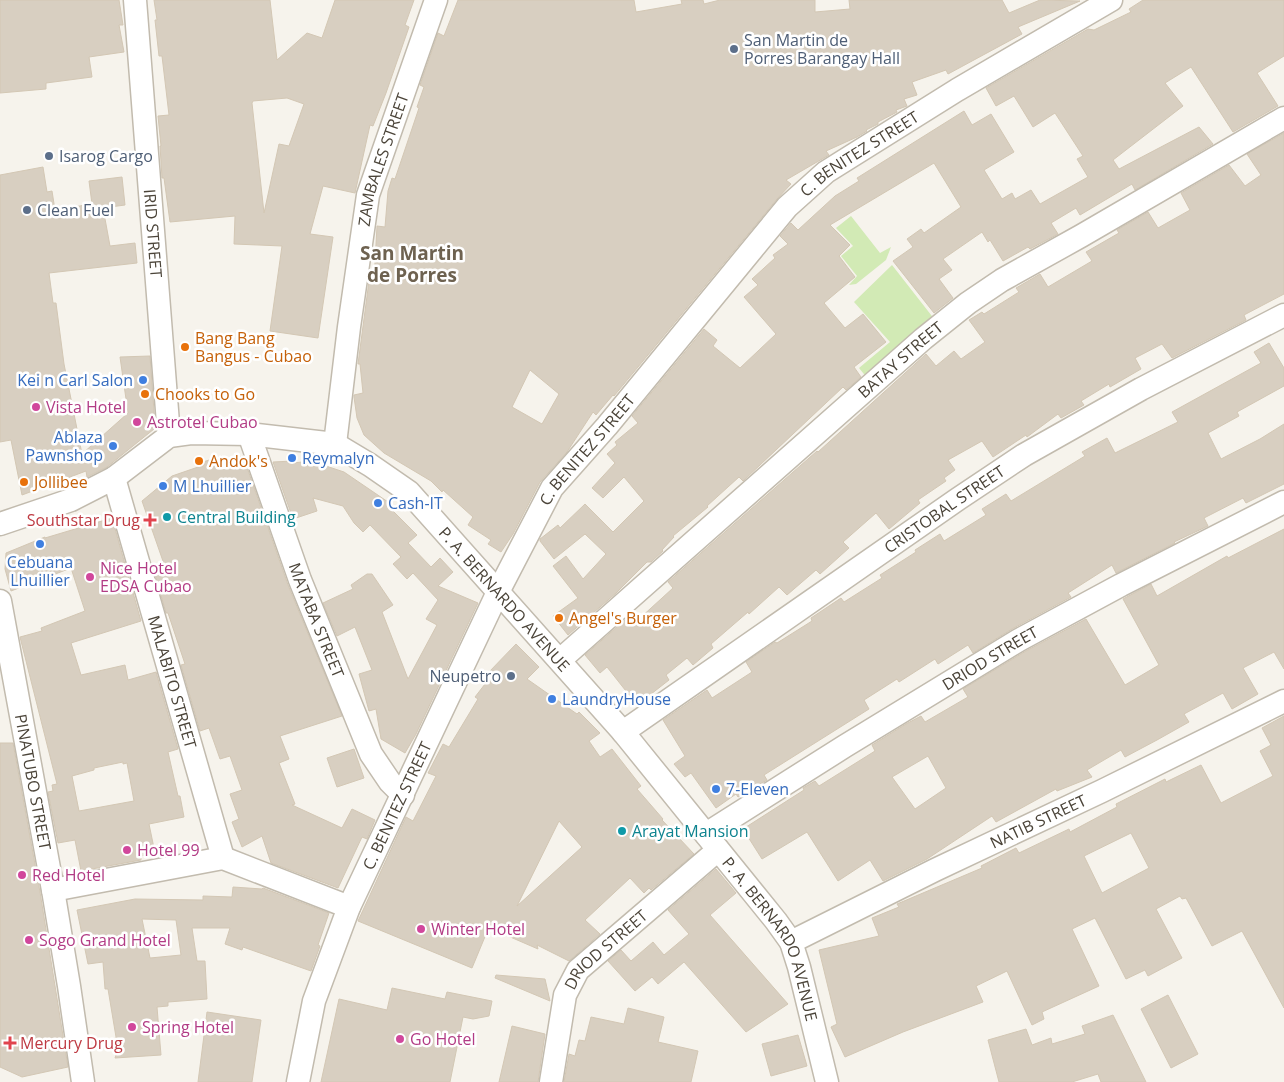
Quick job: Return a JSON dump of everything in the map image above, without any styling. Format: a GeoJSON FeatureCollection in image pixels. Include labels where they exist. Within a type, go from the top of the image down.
{"type":"FeatureCollection","features":[{"type":"Feature","properties":{"kind":"street","name":"IRID STREET"},"geometry":{"type":"LineString","coordinates":[[135,0],[169,436]]}},
{"type":"Feature","properties":{"kind":"street","name":"ZAMBALES STREET"},"geometry":{"type":"LineString","coordinates":[[335,444],[368,195],[436,0]]}},
{"type":"Feature","properties":{"kind":"street","name":"C. BENITEZ STREET"},"geometry":{"type":"LineString","coordinates":[[298,1082],[314,1001],[349,907],[498,592],[552,488],[607,426],[787,207],[826,172],[871,142],[957,90],[1111,0]]}},
{"type":"Feature","properties":{"kind":"street","name":"BATAY STREET"},"geometry":{"type":"LineString","coordinates":[[560,660],[923,339],[968,303],[1002,280],[1284,118]]}},
{"type":"Feature","properties":{"kind":"street","name":"CRISTOBAL STREET"},"geometry":{"type":"LineString","coordinates":[[623,732],[1024,455],[1142,389],[1284,315]]}},
{"type":"Feature","properties":{"kind":"street","name":"P. A. BERNARDO AVENUE"},"geometry":{"type":"LineString","coordinates":[[169,436],[200,433],[248,434],[335,444],[409,492],[623,732],[791,942],[827,1082]]}},
{"type":"Feature","properties":{"kind":"street","name":"MATABA STREET"},"geometry":{"type":"LineString","coordinates":[[248,434],[300,580],[371,754],[390,782],[403,795]]}},
{"type":"Feature","properties":{"kind":"street"},"geometry":{"type":"LineString","coordinates":[[0,524],[72,500],[114,478],[169,436]]}},
{"type":"Feature","properties":{"kind":"street","name":"MALABITO STREET"},"geometry":{"type":"LineString","coordinates":[[114,478],[223,858]]}},
{"type":"Feature","properties":{"kind":"street","name":"DRIOD STREET"},"geometry":{"type":"LineString","coordinates":[[551,1082],[565,995],[578,970],[712,842],[845,746],[1019,640],[1121,585],[1284,502]]}},
{"type":"Feature","properties":{"kind":"street","name":"PINATUBO STREET"},"geometry":{"type":"LineString","coordinates":[[0,601],[53,890],[83,1082]]}},
{"type":"Feature","properties":{"kind":"street","name":"NATIB STREET"},"geometry":{"type":"LineString","coordinates":[[791,942],[943,866],[1102,791],[1284,701]]}},
{"type":"Feature","properties":{"kind":"street"},"geometry":{"type":"LineString","coordinates":[[53,890],[223,858],[349,907]]}},
{"type":"Feature","properties":{"kind":"green space"},"geometry":{"type":"Polygon","coordinates":[[[851,216],[880,253],[891,247],[886,260],[856,284],[849,285],[857,276],[841,256],[853,246],[836,228],[851,216]]]}},
{"type":"Feature","properties":{"kind":"green space"},"geometry":{"type":"Polygon","coordinates":[[[892,265],[935,320],[868,379],[859,368],[890,342],[854,302],[892,265]]]}},
{"type":"Feature","properties":{"kind":"building"},"geometry":{"type":"Polygon","coordinates":[[[0,0],[119,0],[123,25],[119,25],[124,52],[89,57],[92,77],[46,83],[46,89],[0,93],[0,0]]]}},
{"type":"Feature","properties":{"kind":"building"},"geometry":{"type":"Polygon","coordinates":[[[154,0],[270,0],[277,60],[307,33],[322,38],[335,0],[414,0],[405,25],[409,27],[386,93],[373,126],[370,125],[355,193],[323,186],[310,234],[333,237],[318,338],[270,331],[282,246],[234,244],[235,216],[170,222],[164,178],[162,178],[158,116],[169,115],[162,56],[159,56],[155,20],[157,20],[154,0]],[[287,98],[253,101],[252,103],[264,213],[279,144],[289,146],[304,104],[287,98]]]}},
{"type":"Feature","properties":{"kind":"building"},"geometry":{"type":"Polygon","coordinates":[[[458,0],[634,0],[636,12],[682,4],[681,0],[703,0],[704,4],[720,0],[815,0],[815,12],[850,9],[849,0],[1002,0],[1009,13],[1040,0],[1080,1],[1018,27],[1022,34],[948,74],[946,70],[912,82],[917,95],[904,99],[907,106],[896,110],[897,112],[878,122],[878,124],[857,137],[826,151],[829,155],[786,180],[791,184],[614,396],[596,415],[593,412],[567,452],[540,482],[513,534],[501,552],[488,544],[491,540],[468,525],[473,517],[443,490],[442,492],[431,481],[384,453],[364,435],[357,418],[354,397],[354,395],[363,393],[360,364],[358,364],[369,281],[374,281],[377,226],[385,227],[388,191],[392,178],[395,179],[419,108],[417,107],[424,87],[420,85],[438,33],[444,36],[458,0]],[[530,370],[512,407],[542,424],[559,394],[530,370]]]}},
{"type":"Feature","properties":{"kind":"building"},"geometry":{"type":"Polygon","coordinates":[[[1143,0],[1284,0],[1284,56],[1257,73],[1278,106],[1233,132],[1191,67],[1165,83],[1183,106],[1113,160],[1119,169],[1199,127],[1213,144],[1135,190],[1132,184],[1080,215],[1076,208],[1051,223],[1058,234],[1030,249],[1028,247],[1003,261],[990,240],[988,242],[982,232],[943,259],[952,270],[939,279],[953,298],[934,313],[893,261],[913,247],[907,239],[921,229],[924,233],[961,207],[934,163],[830,225],[850,245],[839,256],[855,277],[824,303],[845,328],[863,314],[886,342],[854,367],[861,377],[846,390],[843,387],[743,481],[739,477],[708,507],[673,536],[663,551],[651,562],[647,562],[616,593],[568,635],[553,616],[578,598],[553,566],[566,556],[583,579],[606,554],[585,534],[554,559],[540,539],[558,525],[560,528],[585,504],[613,532],[644,501],[624,477],[603,498],[592,488],[615,463],[607,454],[617,445],[615,442],[638,423],[632,416],[704,329],[717,340],[713,346],[740,368],[776,334],[744,297],[758,285],[752,279],[775,258],[773,255],[788,244],[780,236],[791,223],[798,230],[835,196],[859,181],[857,178],[964,111],[972,125],[991,114],[1014,152],[984,170],[1002,199],[1012,193],[1015,199],[1031,190],[1040,204],[1088,177],[1077,159],[1083,156],[1055,113],[1033,127],[1014,96],[996,106],[986,88],[1088,29],[1094,30],[1131,12],[1129,9],[1143,0]]]}},
{"type":"Feature","properties":{"kind":"building"},"geometry":{"type":"Polygon","coordinates":[[[1284,133],[1284,294],[1244,315],[1246,320],[1172,358],[1162,344],[1135,358],[1141,369],[1110,387],[1109,384],[1081,401],[1084,405],[1061,418],[1058,414],[1027,437],[1026,435],[993,457],[982,441],[948,460],[955,470],[944,478],[946,481],[918,500],[920,503],[889,529],[876,513],[843,542],[849,548],[820,574],[816,570],[787,595],[779,587],[711,644],[713,648],[693,665],[687,658],[666,675],[669,680],[637,705],[607,667],[600,673],[585,655],[634,612],[639,619],[673,588],[668,582],[818,452],[926,354],[936,366],[954,351],[961,359],[985,342],[969,320],[982,312],[984,314],[1019,292],[1016,288],[1040,274],[1048,287],[1092,261],[1086,252],[1119,233],[1117,230],[1148,212],[1158,228],[1190,210],[1181,193],[1229,165],[1245,186],[1261,175],[1247,154],[1284,133]]]}},
{"type":"Feature","properties":{"kind":"building"},"geometry":{"type":"Polygon","coordinates":[[[43,167],[47,192],[52,191],[55,210],[92,204],[89,181],[122,177],[125,205],[103,208],[110,246],[135,243],[137,263],[49,273],[53,303],[56,303],[64,364],[82,454],[128,413],[120,357],[150,356],[155,425],[154,429],[107,467],[87,477],[86,471],[22,495],[11,440],[0,442],[0,175],[43,167]]]}},
{"type":"Feature","properties":{"kind":"building"},"geometry":{"type":"Polygon","coordinates":[[[1269,343],[1284,368],[1284,386],[1237,412],[1239,416],[1208,433],[1221,459],[1284,424],[1284,484],[1246,503],[1243,498],[1204,518],[1208,526],[1116,573],[1112,565],[1068,593],[1071,597],[973,653],[968,645],[938,664],[935,659],[899,682],[897,679],[864,700],[869,709],[764,775],[767,780],[738,797],[736,794],[716,808],[691,773],[685,777],[674,764],[685,756],[663,720],[707,690],[712,698],[752,672],[746,662],[775,642],[777,643],[812,621],[811,618],[841,598],[844,602],[882,578],[880,575],[940,534],[944,541],[986,515],[982,509],[1006,494],[1011,501],[1085,456],[1082,452],[1107,438],[1115,453],[1178,422],[1172,412],[1261,363],[1254,352],[1269,343]]]}},
{"type":"Feature","properties":{"kind":"building"},"geometry":{"type":"Polygon","coordinates":[[[222,456],[225,462],[243,456],[288,585],[342,716],[280,736],[289,759],[279,763],[295,804],[292,805],[342,828],[352,809],[375,820],[367,839],[362,837],[338,888],[271,863],[262,836],[242,847],[232,822],[239,819],[230,794],[242,790],[230,756],[220,759],[209,728],[200,731],[181,665],[185,664],[168,613],[166,613],[153,567],[164,564],[142,501],[172,476],[204,465],[203,462],[222,456]]]}},
{"type":"Feature","properties":{"kind":"building"},"geometry":{"type":"Polygon","coordinates":[[[293,461],[293,463],[311,461],[344,472],[391,504],[388,506],[417,535],[408,543],[431,567],[440,558],[453,572],[438,586],[478,603],[416,734],[405,753],[381,739],[376,709],[369,711],[359,674],[372,670],[355,627],[337,636],[323,603],[353,589],[351,585],[367,574],[372,574],[393,605],[382,612],[408,679],[437,625],[426,619],[438,600],[413,573],[407,579],[393,564],[401,557],[370,525],[363,532],[354,523],[343,506],[313,498],[317,511],[293,519],[273,462],[293,461]]]}},
{"type":"Feature","properties":{"kind":"building"},"geometry":{"type":"Polygon","coordinates":[[[112,518],[141,621],[71,643],[81,675],[125,665],[128,680],[156,672],[178,749],[168,752],[184,817],[149,824],[155,853],[141,856],[141,860],[81,871],[75,840],[58,843],[48,792],[53,791],[52,785],[57,784],[20,637],[42,631],[41,628],[85,611],[71,568],[11,591],[5,569],[6,553],[45,538],[112,518]],[[123,762],[94,768],[94,770],[72,776],[79,811],[134,801],[127,763],[123,764],[123,762]]]}},
{"type":"Feature","properties":{"kind":"building"},"geometry":{"type":"Polygon","coordinates":[[[1284,529],[1284,669],[1274,652],[1243,668],[1258,694],[1232,709],[1223,693],[1184,714],[1189,722],[1125,757],[1121,750],[1087,770],[1092,777],[1057,791],[1056,789],[996,822],[992,816],[927,859],[883,881],[870,860],[838,881],[807,832],[762,859],[743,829],[804,790],[803,788],[815,781],[819,786],[875,751],[872,745],[906,724],[921,716],[925,722],[968,697],[963,689],[1026,651],[1086,619],[1125,685],[1159,665],[1123,599],[1151,584],[1157,596],[1227,556],[1228,558],[1284,529]],[[928,756],[892,777],[915,809],[946,788],[928,756]]]}},
{"type":"Feature","properties":{"kind":"building"},"geometry":{"type":"Polygon","coordinates":[[[516,644],[539,667],[527,679],[577,714],[579,712],[600,733],[589,741],[600,757],[612,749],[641,786],[637,789],[662,820],[694,854],[651,890],[649,888],[644,893],[630,878],[585,920],[600,934],[569,961],[537,945],[538,949],[508,936],[506,928],[503,934],[489,927],[472,968],[358,921],[406,817],[413,821],[436,776],[428,773],[443,744],[449,747],[478,699],[475,697],[492,675],[489,672],[516,644]],[[559,821],[517,906],[582,847],[559,821]]]}},
{"type":"Feature","properties":{"kind":"building"},"geometry":{"type":"Polygon","coordinates":[[[1284,716],[1284,1008],[1242,931],[1212,946],[1186,898],[1182,899],[1180,896],[1156,909],[1182,958],[1148,976],[1145,970],[1126,979],[1095,918],[1072,929],[1099,986],[1042,1012],[1044,1019],[1032,1025],[1007,971],[976,986],[983,1002],[903,1032],[845,1057],[831,1027],[837,1024],[819,950],[879,936],[872,918],[899,907],[897,904],[982,868],[981,866],[1016,848],[1019,853],[1069,829],[1070,832],[1117,807],[1116,804],[1165,779],[1166,782],[1201,765],[1221,803],[1273,776],[1260,751],[1271,745],[1262,728],[1284,716]],[[1131,833],[1084,856],[1102,893],[1149,868],[1131,833]]]}},
{"type":"Feature","properties":{"kind":"building"},"geometry":{"type":"Polygon","coordinates":[[[0,743],[13,743],[40,892],[68,1067],[22,1077],[0,1067],[0,743]]]}},
{"type":"Feature","properties":{"kind":"building"},"geometry":{"type":"Polygon","coordinates":[[[354,749],[364,778],[337,787],[327,758],[354,749]]]}},
{"type":"Feature","properties":{"kind":"building"},"geometry":{"type":"Polygon","coordinates":[[[716,869],[736,893],[710,915],[788,1004],[746,1032],[684,962],[658,984],[652,977],[635,991],[608,961],[621,950],[631,961],[653,942],[664,955],[689,934],[668,910],[716,869]]]}},
{"type":"Feature","properties":{"kind":"building"},"geometry":{"type":"Polygon","coordinates":[[[233,887],[263,888],[329,913],[311,971],[243,947],[242,950],[225,944],[230,928],[192,928],[197,961],[205,961],[207,999],[168,1002],[168,1006],[157,1007],[161,1055],[115,1058],[118,1049],[108,989],[105,989],[103,962],[88,964],[77,910],[135,899],[203,900],[203,896],[232,897],[233,887]],[[142,919],[150,958],[181,955],[176,920],[142,919]]]}},
{"type":"Feature","properties":{"kind":"building"},"geometry":{"type":"Polygon","coordinates":[[[496,975],[545,979],[550,1001],[495,978],[496,975]]]}},
{"type":"Feature","properties":{"kind":"building"},"geometry":{"type":"Polygon","coordinates":[[[392,988],[445,999],[447,992],[492,1001],[489,1016],[473,1019],[463,1017],[450,1082],[321,1082],[339,999],[387,1010],[392,988]]]}},
{"type":"Feature","properties":{"kind":"building"},"geometry":{"type":"Polygon","coordinates":[[[1168,995],[1198,1054],[1171,1068],[1141,1009],[1168,995]]]}},
{"type":"Feature","properties":{"kind":"building"},"geometry":{"type":"Polygon","coordinates":[[[628,1008],[664,1017],[658,1042],[698,1051],[691,1082],[564,1082],[569,1054],[575,1056],[579,1040],[585,1041],[591,1017],[624,1024],[628,1008]]]}},
{"type":"Feature","properties":{"kind":"building"},"geometry":{"type":"Polygon","coordinates":[[[207,1012],[261,1020],[252,1082],[198,1082],[207,1012]]]}},
{"type":"Feature","properties":{"kind":"building"},"geometry":{"type":"Polygon","coordinates":[[[1113,1015],[1146,1082],[1101,1082],[1098,1074],[1072,1082],[999,1082],[988,1040],[1026,1029],[1032,1045],[1051,1038],[1052,1044],[1085,1034],[1082,1026],[1113,1015]]]}},
{"type":"Feature","properties":{"kind":"building"},"geometry":{"type":"Polygon","coordinates":[[[512,1026],[545,1034],[538,1082],[499,1082],[512,1026]]]}},
{"type":"Feature","properties":{"kind":"building"},"geometry":{"type":"Polygon","coordinates":[[[798,1035],[807,1066],[771,1076],[762,1044],[798,1035]]]}},
{"type":"Feature","properties":{"kind":"place","name":"San Martin de Porres Barangay Hall"},"geometry":{"type":"Point","coordinates":[734,49]}},
{"type":"Feature","properties":{"kind":"place","name":"Isarog Cargo"},"geometry":{"type":"Point","coordinates":[49,156]}},
{"type":"Feature","properties":{"kind":"place","name":"Clean Fuel"},"geometry":{"type":"Point","coordinates":[27,210]}},
{"type":"Feature","properties":{"kind":"place","name":"Bang Bang Bangus - Cubao"},"geometry":{"type":"Point","coordinates":[185,347]}},
{"type":"Feature","properties":{"kind":"place","name":"Kei n Carl Salon"},"geometry":{"type":"Point","coordinates":[143,380]}},
{"type":"Feature","properties":{"kind":"place","name":"Chooks to Go"},"geometry":{"type":"Point","coordinates":[145,394]}},
{"type":"Feature","properties":{"kind":"place","name":"Vista Hotel"},"geometry":{"type":"Point","coordinates":[36,407]}},
{"type":"Feature","properties":{"kind":"place","name":"Astrotel Cubao"},"geometry":{"type":"Point","coordinates":[137,422]}},
{"type":"Feature","properties":{"kind":"place","name":"Ablaza Pawnshop"},"geometry":{"type":"Point","coordinates":[113,446]}},
{"type":"Feature","properties":{"kind":"place","name":"Reymalyn"},"geometry":{"type":"Point","coordinates":[292,458]}},
{"type":"Feature","properties":{"kind":"place","name":"Andok's"},"geometry":{"type":"Point","coordinates":[199,461]}},
{"type":"Feature","properties":{"kind":"place","name":"Jollibee"},"geometry":{"type":"Point","coordinates":[24,482]}},
{"type":"Feature","properties":{"kind":"place","name":"M Lhuillier"},"geometry":{"type":"Point","coordinates":[163,486]}},
{"type":"Feature","properties":{"kind":"place","name":"Cash-IT"},"geometry":{"type":"Point","coordinates":[378,503]}},
{"type":"Feature","properties":{"kind":"place","name":"Central Building"},"geometry":{"type":"Point","coordinates":[167,517]}},
{"type":"Feature","properties":{"kind":"place","name":"Southstar Drug"},"geometry":{"type":"Point","coordinates":[150,520]}},
{"type":"Feature","properties":{"kind":"place","name":"Cebuana Lhuillier"},"geometry":{"type":"Point","coordinates":[40,544]}},
{"type":"Feature","properties":{"kind":"place","name":"Nice Hotel EDSA Cubao"},"geometry":{"type":"Point","coordinates":[90,577]}},
{"type":"Feature","properties":{"kind":"place","name":"Angel's Burger"},"geometry":{"type":"Point","coordinates":[559,618]}},
{"type":"Feature","properties":{"kind":"place","name":"Neupetro"},"geometry":{"type":"Point","coordinates":[511,676]}},
{"type":"Feature","properties":{"kind":"place","name":"LaundryHouse"},"geometry":{"type":"Point","coordinates":[552,699]}},
{"type":"Feature","properties":{"kind":"place","name":"7-Eleven"},"geometry":{"type":"Point","coordinates":[716,789]}},
{"type":"Feature","properties":{"kind":"place","name":"Arayat Mansion"},"geometry":{"type":"Point","coordinates":[622,831]}},
{"type":"Feature","properties":{"kind":"place","name":"Hotel 99"},"geometry":{"type":"Point","coordinates":[127,850]}},
{"type":"Feature","properties":{"kind":"place","name":"Red Hotel"},"geometry":{"type":"Point","coordinates":[22,875]}},
{"type":"Feature","properties":{"kind":"place","name":"Winter Hotel"},"geometry":{"type":"Point","coordinates":[421,929]}},
{"type":"Feature","properties":{"kind":"place","name":"Sogo Grand Hotel"},"geometry":{"type":"Point","coordinates":[29,940]}},
{"type":"Feature","properties":{"kind":"place","name":"Spring Hotel"},"geometry":{"type":"Point","coordinates":[132,1027]}},
{"type":"Feature","properties":{"kind":"place","name":"Go Hotel"},"geometry":{"type":"Point","coordinates":[400,1039]}},
{"type":"Feature","properties":{"kind":"place","name":"Mercury Drug"},"geometry":{"type":"Point","coordinates":[10,1043]}},
{"type":"Feature","properties":{"kind":"district","name":"San Martin de Porres"},"geometry":{"type":"Point","coordinates":[412,264]}}]}
